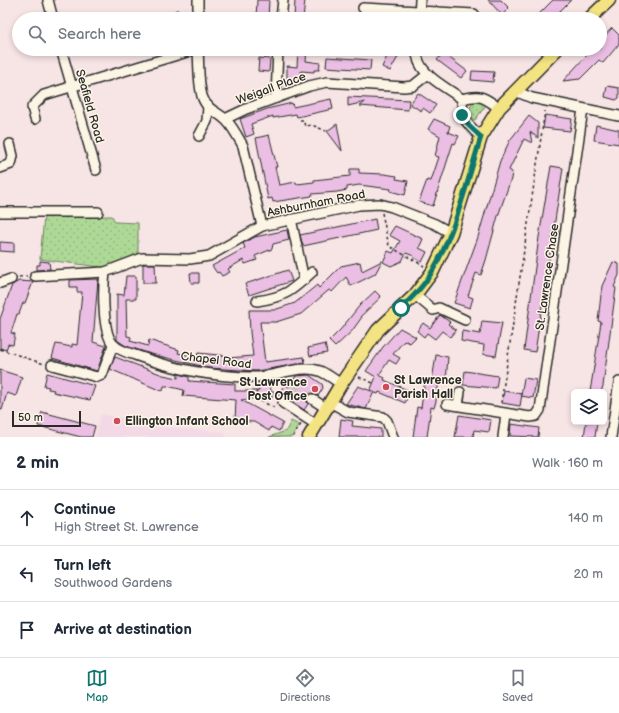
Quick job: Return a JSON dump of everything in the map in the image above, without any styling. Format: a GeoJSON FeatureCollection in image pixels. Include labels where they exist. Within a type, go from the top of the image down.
{"type":"FeatureCollection","features":[{"type":"Feature","properties":{"kind":"main road"},"geometry":{"type":"LineString","coordinates":[[596,12],[609,0]]}},
{"type":"Feature","properties":{"kind":"main road"},"geometry":{"type":"LineString","coordinates":[[309,437],[341,384],[378,330],[414,295],[432,271],[451,233],[481,137],[499,108],[550,56]]}},
{"type":"Feature","properties":{"kind":"street"},"geometry":{"type":"LineString","coordinates":[[48,0],[51,12]]}},
{"type":"Feature","properties":{"kind":"street"},"geometry":{"type":"LineString","coordinates":[[198,0],[198,12]]}},
{"type":"Feature","properties":{"kind":"street"},"geometry":{"type":"LineString","coordinates":[[281,12],[282,0]]}},
{"type":"Feature","properties":{"kind":"street"},"geometry":{"type":"LineString","coordinates":[[419,12],[420,0]]}},
{"type":"Feature","properties":{"kind":"street"},"geometry":{"type":"LineString","coordinates":[[363,8],[395,12]]}},
{"type":"Feature","properties":{"kind":"street","name":"Seafield Road"},"geometry":{"type":"LineString","coordinates":[[63,56],[96,170]]}},
{"type":"Feature","properties":{"kind":"street"},"geometry":{"type":"LineString","coordinates":[[34,119],[32,107],[38,99],[71,86],[174,56]]}},
{"type":"Feature","properties":{"kind":"street"},"geometry":{"type":"LineString","coordinates":[[198,56],[202,96],[208,106],[216,114],[225,119],[243,146],[262,226]]}},
{"type":"Feature","properties":{"kind":"street"},"geometry":{"type":"LineString","coordinates":[[276,98],[278,56]]}},
{"type":"Feature","properties":{"kind":"street"},"geometry":{"type":"LineString","coordinates":[[418,56],[420,66],[428,74],[462,99]]}},
{"type":"Feature","properties":{"kind":"street","name":"Weigall Place"},"geometry":{"type":"LineString","coordinates":[[225,119],[246,109],[309,86],[327,82],[404,87],[413,86],[428,74]]}},
{"type":"Feature","properties":{"kind":"street"},"geometry":{"type":"LineString","coordinates":[[515,91],[546,101],[619,116]]}},
{"type":"Feature","properties":{"kind":"street"},"geometry":{"type":"LineString","coordinates":[[462,99],[473,96],[484,97],[499,108]]}},
{"type":"Feature","properties":{"kind":"street"},"geometry":{"type":"LineString","coordinates":[[462,99],[462,115],[469,126],[481,137]]}},
{"type":"Feature","properties":{"kind":"street"},"geometry":{"type":"LineString","coordinates":[[199,136],[207,122],[208,106]]}},
{"type":"Feature","properties":{"kind":"street","name":"St. Lawrence Chase"},"geometry":{"type":"LineString","coordinates":[[447,404],[502,414],[530,417],[536,416],[540,410],[582,109]]}},
{"type":"Feature","properties":{"kind":"street"},"geometry":{"type":"LineString","coordinates":[[0,168],[12,164],[13,156],[10,144]]}},
{"type":"Feature","properties":{"kind":"street","name":"Ashburnham Road"},"geometry":{"type":"LineString","coordinates":[[35,276],[105,272],[142,258],[190,259],[209,256],[262,226],[359,205],[380,204],[392,207],[435,224],[451,233]]}},
{"type":"Feature","properties":{"kind":"street"},"geometry":{"type":"LineString","coordinates":[[0,212],[98,212]]}},
{"type":"Feature","properties":{"kind":"street"},"geometry":{"type":"LineString","coordinates":[[291,219],[304,280]]}},
{"type":"Feature","properties":{"kind":"street"},"geometry":{"type":"LineString","coordinates":[[52,365],[97,377],[102,375],[113,345],[109,337],[107,324],[104,284],[105,272]]}},
{"type":"Feature","properties":{"kind":"street"},"geometry":{"type":"LineString","coordinates":[[256,301],[276,298],[290,292],[312,272]]}},
{"type":"Feature","properties":{"kind":"street"},"geometry":{"type":"LineString","coordinates":[[0,284],[11,279]]}},
{"type":"Feature","properties":{"kind":"street"},"geometry":{"type":"LineString","coordinates":[[414,295],[433,310],[439,308],[465,320]]}},
{"type":"Feature","properties":{"kind":"street","name":"Chapel Road"},"geometry":{"type":"LineString","coordinates":[[113,345],[132,354],[182,370],[221,375],[255,377],[306,369],[320,371],[341,384]]}},
{"type":"Feature","properties":{"kind":"street"},"geometry":{"type":"LineString","coordinates":[[611,437],[619,382]]}},
{"type":"Feature","properties":{"kind":"street"},"geometry":{"type":"LineString","coordinates":[[458,405],[460,392]]}},
{"type":"Feature","properties":{"kind":"street"},"geometry":{"type":"LineString","coordinates":[[285,399],[283,403],[317,425]]}},
{"type":"Feature","properties":{"kind":"street"},"geometry":{"type":"LineString","coordinates":[[312,399],[348,412],[383,417],[387,420],[393,437]]}},
{"type":"Feature","properties":{"kind":"street"},"geometry":{"type":"LineString","coordinates":[[502,414],[503,437]]}},
{"type":"Feature","properties":{"kind":"path"},"geometry":{"type":"LineString","coordinates":[[171,12],[178,10]]}},
{"type":"Feature","properties":{"kind":"path"},"geometry":{"type":"LineString","coordinates":[[502,414],[546,101]]}},
{"type":"Feature","properties":{"kind":"path"},"geometry":{"type":"LineString","coordinates":[[300,120],[303,120],[305,126],[312,125],[326,131]]}},
{"type":"Feature","properties":{"kind":"path"},"geometry":{"type":"LineString","coordinates":[[380,204],[389,246],[432,271]]}},
{"type":"Feature","properties":{"kind":"path"},"geometry":{"type":"LineString","coordinates":[[11,279],[22,276],[35,276]]}},
{"type":"Feature","properties":{"kind":"path"},"geometry":{"type":"LineString","coordinates":[[0,350],[52,365]]}},
{"type":"Feature","properties":{"kind":"path"},"geometry":{"type":"LineString","coordinates":[[350,371],[373,383]]}},
{"type":"Feature","properties":{"kind":"path"},"geometry":{"type":"LineString","coordinates":[[255,377],[258,399],[278,410]]}},
{"type":"Feature","properties":{"kind":"path"},"geometry":{"type":"LineString","coordinates":[[294,437],[302,423]]}},
{"type":"Feature","properties":{"kind":"shaded area","name":"Ellington Infant School"},"geometry":{"type":"Polygon","coordinates":[[[101,414],[171,428],[224,432],[226,437],[95,437],[101,414]]]}},
{"type":"Feature","properties":{"kind":"green space"},"geometry":{"type":"Polygon","coordinates":[[[474,101],[483,101],[486,105],[475,120],[471,118],[468,111],[474,101]]]}},
{"type":"Feature","properties":{"kind":"green space"},"geometry":{"type":"Polygon","coordinates":[[[112,216],[115,222],[138,223],[138,256],[107,268],[40,259],[44,217],[112,216]]]}},
{"type":"Feature","properties":{"kind":"green space"},"geometry":{"type":"Polygon","coordinates":[[[291,421],[299,425],[292,437],[269,437],[286,431],[291,421]]]}},
{"type":"Feature","properties":{"kind":"building"},"geometry":{"type":"Polygon","coordinates":[[[257,0],[269,0],[268,12],[256,12],[257,0]]]}},
{"type":"Feature","properties":{"kind":"building"},"geometry":{"type":"Polygon","coordinates":[[[295,0],[305,0],[304,12],[294,12],[295,0]]]}},
{"type":"Feature","properties":{"kind":"building"},"geometry":{"type":"Polygon","coordinates":[[[488,0],[501,0],[509,8],[505,12],[499,12],[488,0]]]}},
{"type":"Feature","properties":{"kind":"building"},"geometry":{"type":"Polygon","coordinates":[[[553,0],[571,0],[559,12],[541,12],[553,0]]]}},
{"type":"Feature","properties":{"kind":"building"},"geometry":{"type":"Polygon","coordinates":[[[612,28],[619,35],[619,44],[603,63],[599,60],[580,79],[563,81],[586,56],[607,56],[607,33],[612,28]]]}},
{"type":"Feature","properties":{"kind":"building"},"geometry":{"type":"Polygon","coordinates":[[[298,56],[306,56],[306,61],[320,63],[319,70],[314,70],[314,72],[301,71],[299,81],[287,80],[287,66],[297,67],[298,56]]]}},
{"type":"Feature","properties":{"kind":"building"},"geometry":{"type":"Polygon","coordinates":[[[387,56],[398,57],[390,71],[382,67],[387,56]]]}},
{"type":"Feature","properties":{"kind":"building"},"geometry":{"type":"Polygon","coordinates":[[[440,56],[447,56],[467,71],[461,78],[437,60],[440,56]]]}},
{"type":"Feature","properties":{"kind":"building"},"geometry":{"type":"Polygon","coordinates":[[[327,57],[371,60],[370,70],[326,67],[327,57]]]}},
{"type":"Feature","properties":{"kind":"building"},"geometry":{"type":"Polygon","coordinates":[[[259,58],[270,59],[269,72],[258,71],[259,58]]]}},
{"type":"Feature","properties":{"kind":"building"},"geometry":{"type":"Polygon","coordinates":[[[472,71],[494,72],[493,82],[471,80],[472,71]]]}},
{"type":"Feature","properties":{"kind":"building"},"geometry":{"type":"Polygon","coordinates":[[[607,86],[619,88],[619,98],[616,100],[605,97],[607,86]]]}},
{"type":"Feature","properties":{"kind":"building"},"geometry":{"type":"Polygon","coordinates":[[[418,93],[436,105],[430,113],[423,108],[421,111],[410,104],[418,93]]]}},
{"type":"Feature","properties":{"kind":"building"},"geometry":{"type":"Polygon","coordinates":[[[348,97],[409,100],[408,110],[360,106],[365,102],[348,106],[348,97]]]}},
{"type":"Feature","properties":{"kind":"building"},"geometry":{"type":"Polygon","coordinates":[[[331,99],[333,109],[297,117],[296,114],[273,118],[273,116],[251,124],[254,134],[246,137],[240,119],[267,109],[292,103],[293,107],[331,99]]]}},
{"type":"Feature","properties":{"kind":"building"},"geometry":{"type":"Polygon","coordinates":[[[545,115],[572,119],[570,131],[543,128],[545,115]]]}},
{"type":"Feature","properties":{"kind":"building"},"geometry":{"type":"Polygon","coordinates":[[[529,116],[538,123],[538,138],[530,132],[532,143],[524,139],[509,170],[512,172],[511,179],[498,216],[486,260],[481,275],[476,273],[468,296],[473,298],[470,308],[454,303],[478,237],[500,161],[510,140],[529,116]]]}},
{"type":"Feature","properties":{"kind":"building"},"geometry":{"type":"Polygon","coordinates":[[[434,119],[450,126],[448,132],[459,136],[455,144],[453,143],[433,206],[419,202],[427,180],[431,181],[439,157],[435,156],[440,136],[428,129],[434,119]]]}},
{"type":"Feature","properties":{"kind":"building"},"geometry":{"type":"Polygon","coordinates":[[[337,124],[342,151],[327,131],[337,124]]]}},
{"type":"Feature","properties":{"kind":"building"},"geometry":{"type":"Polygon","coordinates":[[[596,125],[619,130],[619,144],[594,140],[596,125]]]}},
{"type":"Feature","properties":{"kind":"building"},"geometry":{"type":"Polygon","coordinates":[[[269,135],[277,167],[275,167],[279,185],[296,182],[297,184],[314,182],[314,180],[350,176],[350,169],[359,169],[359,173],[397,176],[396,179],[408,181],[405,195],[390,191],[391,189],[359,185],[347,187],[347,190],[337,192],[312,194],[312,196],[273,202],[272,198],[268,199],[256,138],[269,135]]]}},
{"type":"Feature","properties":{"kind":"building"},"geometry":{"type":"Polygon","coordinates":[[[551,166],[563,168],[535,352],[524,350],[539,237],[551,166]]]}},
{"type":"Feature","properties":{"kind":"building"},"geometry":{"type":"Polygon","coordinates":[[[375,219],[377,230],[303,246],[300,235],[375,219]]]}},
{"type":"Feature","properties":{"kind":"building"},"geometry":{"type":"Polygon","coordinates":[[[395,226],[423,239],[419,248],[427,252],[422,262],[413,257],[414,256],[406,253],[402,261],[391,266],[383,262],[388,251],[393,253],[400,241],[389,235],[395,226]]]}},
{"type":"Feature","properties":{"kind":"building"},"geometry":{"type":"Polygon","coordinates":[[[287,230],[289,240],[273,244],[272,249],[255,256],[257,260],[245,264],[243,260],[228,269],[230,272],[222,276],[219,272],[217,273],[212,266],[245,248],[243,243],[255,237],[287,230]]]}},
{"type":"Feature","properties":{"kind":"building"},"geometry":{"type":"Polygon","coordinates":[[[0,242],[14,243],[14,252],[0,251],[0,242]]]}},
{"type":"Feature","properties":{"kind":"building"},"geometry":{"type":"Polygon","coordinates":[[[40,261],[49,262],[50,269],[37,270],[37,265],[40,265],[40,261]]]}},
{"type":"Feature","properties":{"kind":"building"},"geometry":{"type":"Polygon","coordinates":[[[382,261],[375,274],[351,286],[346,277],[332,292],[329,290],[301,314],[276,322],[260,322],[265,362],[304,357],[305,363],[256,371],[209,368],[151,354],[126,346],[117,340],[117,294],[124,295],[126,276],[136,276],[136,299],[126,299],[127,336],[131,337],[130,341],[148,346],[149,340],[179,350],[178,353],[197,356],[198,353],[229,356],[228,358],[253,356],[249,310],[274,310],[295,303],[317,285],[319,288],[341,266],[360,262],[362,271],[382,261]]]}},
{"type":"Feature","properties":{"kind":"building"},"geometry":{"type":"Polygon","coordinates":[[[613,262],[619,264],[619,275],[614,287],[616,288],[603,386],[602,389],[590,389],[601,322],[598,321],[602,286],[613,262]]]}},
{"type":"Feature","properties":{"kind":"building"},"geometry":{"type":"Polygon","coordinates":[[[143,264],[155,264],[156,283],[143,283],[143,264]]]}},
{"type":"Feature","properties":{"kind":"building"},"geometry":{"type":"Polygon","coordinates":[[[288,270],[292,281],[249,295],[245,284],[288,270]]]}},
{"type":"Feature","properties":{"kind":"building"},"geometry":{"type":"Polygon","coordinates":[[[190,273],[199,273],[199,283],[191,283],[190,273]]]}},
{"type":"Feature","properties":{"kind":"building"},"geometry":{"type":"Polygon","coordinates":[[[98,279],[93,342],[106,346],[97,371],[52,358],[56,344],[72,347],[72,344],[77,345],[82,292],[77,292],[77,287],[70,287],[70,280],[98,279]]]}},
{"type":"Feature","properties":{"kind":"building"},"geometry":{"type":"Polygon","coordinates":[[[19,281],[33,282],[25,303],[23,303],[19,314],[17,314],[11,333],[15,334],[13,345],[8,344],[6,350],[0,348],[0,319],[12,285],[19,281]]]}},
{"type":"Feature","properties":{"kind":"building"},"geometry":{"type":"Polygon","coordinates":[[[375,291],[381,297],[361,316],[362,317],[352,331],[335,347],[329,341],[341,329],[360,305],[375,291]]]}},
{"type":"Feature","properties":{"kind":"building"},"geometry":{"type":"Polygon","coordinates":[[[440,315],[450,322],[448,324],[456,330],[450,337],[442,331],[435,339],[427,333],[424,337],[417,331],[423,323],[430,328],[440,315]]]}},
{"type":"Feature","properties":{"kind":"building"},"geometry":{"type":"Polygon","coordinates":[[[482,321],[502,323],[496,356],[483,354],[484,345],[461,341],[462,331],[480,334],[482,321]]]}},
{"type":"Feature","properties":{"kind":"building"},"geometry":{"type":"Polygon","coordinates":[[[400,328],[416,337],[410,343],[406,341],[403,342],[393,354],[400,358],[396,364],[389,360],[379,375],[385,378],[384,380],[410,391],[405,403],[379,392],[378,394],[370,391],[376,377],[366,371],[383,347],[400,328]]]}},
{"type":"Feature","properties":{"kind":"building"},"geometry":{"type":"Polygon","coordinates":[[[325,344],[327,353],[310,356],[308,348],[325,344]]]}},
{"type":"Feature","properties":{"kind":"building"},"geometry":{"type":"Polygon","coordinates":[[[436,355],[448,357],[446,382],[439,381],[434,408],[431,407],[427,437],[413,437],[417,407],[421,408],[425,380],[432,381],[436,355]]]}},
{"type":"Feature","properties":{"kind":"building"},"geometry":{"type":"Polygon","coordinates":[[[115,357],[163,375],[178,378],[178,374],[189,377],[189,381],[235,384],[235,391],[259,391],[258,383],[270,381],[271,392],[274,392],[275,396],[241,400],[283,423],[279,431],[271,427],[269,431],[254,422],[235,421],[236,400],[183,396],[184,390],[167,386],[164,386],[163,391],[159,390],[110,369],[115,357]]]}},
{"type":"Feature","properties":{"kind":"building"},"geometry":{"type":"Polygon","coordinates":[[[0,370],[22,377],[16,396],[7,393],[2,410],[0,409],[0,370]]]}},
{"type":"Feature","properties":{"kind":"building"},"geometry":{"type":"Polygon","coordinates":[[[465,371],[498,376],[496,388],[463,385],[465,371]]]}},
{"type":"Feature","properties":{"kind":"building"},"geometry":{"type":"Polygon","coordinates":[[[47,373],[95,386],[90,400],[53,392],[54,390],[48,389],[49,387],[44,386],[47,373]]]}},
{"type":"Feature","properties":{"kind":"building"},"geometry":{"type":"Polygon","coordinates":[[[309,375],[322,384],[323,388],[318,396],[312,393],[307,395],[306,399],[308,404],[304,410],[291,401],[288,394],[278,395],[285,384],[289,387],[296,376],[309,375]]]}},
{"type":"Feature","properties":{"kind":"building"},"geometry":{"type":"Polygon","coordinates":[[[524,378],[536,380],[533,398],[521,396],[524,378]]]}},
{"type":"Feature","properties":{"kind":"building"},"geometry":{"type":"Polygon","coordinates":[[[358,386],[374,392],[366,409],[346,404],[358,386]]]}},
{"type":"Feature","properties":{"kind":"building"},"geometry":{"type":"Polygon","coordinates":[[[504,391],[522,394],[520,406],[502,403],[504,391]]]}},
{"type":"Feature","properties":{"kind":"building"},"geometry":{"type":"Polygon","coordinates":[[[42,412],[95,426],[92,437],[81,437],[38,426],[42,412]]]}},
{"type":"Feature","properties":{"kind":"building"},"geometry":{"type":"Polygon","coordinates":[[[459,415],[491,420],[489,432],[474,430],[473,437],[455,437],[459,415]]]}},
{"type":"Feature","properties":{"kind":"building"},"geometry":{"type":"Polygon","coordinates":[[[341,419],[353,421],[352,426],[381,429],[381,437],[339,437],[341,419]]]}},
{"type":"Feature","properties":{"kind":"building"},"geometry":{"type":"Polygon","coordinates":[[[511,424],[539,428],[538,437],[510,436],[511,424]]]}},
{"type":"Feature","properties":{"kind":"building"},"geometry":{"type":"Polygon","coordinates":[[[586,425],[597,425],[595,437],[584,437],[586,425]]]}},
{"type":"Feature","properties":{"kind":"tunnel"},"geometry":{"type":"LineString","coordinates":[[285,399],[294,386],[312,399]]}},
{"type":"Feature","properties":{"kind":"place","name":"St Lawrence Parish Hall"},"geometry":{"type":"Point","coordinates":[386,387]}},
{"type":"Feature","properties":{"kind":"place","name":"St Lawrence Post Office"},"geometry":{"type":"Point","coordinates":[315,389]}},
{"type":"Feature","properties":{"kind":"place","name":"Ellington Infant School"},"geometry":{"type":"Point","coordinates":[117,421]}},
{"type":"Feature","properties":{"kind":"route"},"geometry":{"type":"LineString","coordinates":[[401,308],[414,295],[432,271],[451,233],[481,137],[469,126],[462,115]]}}]}
